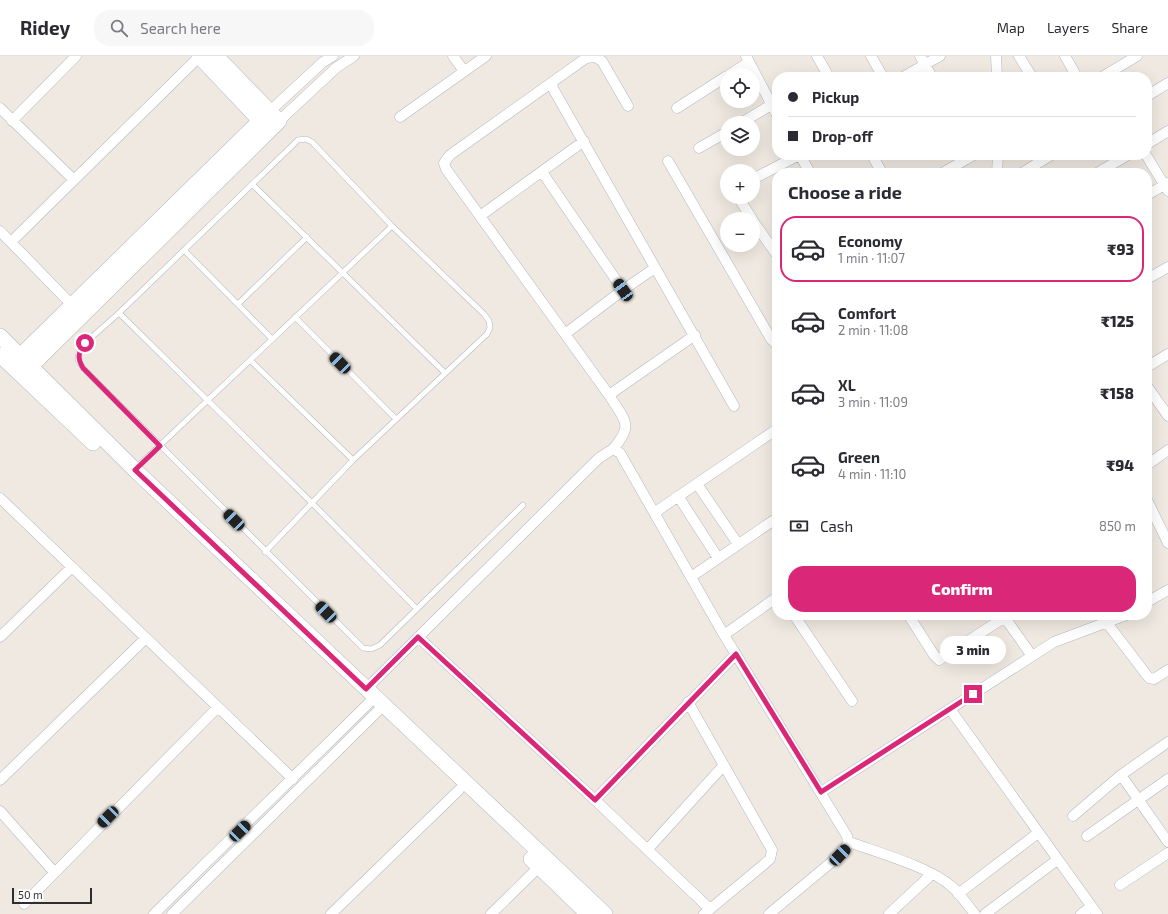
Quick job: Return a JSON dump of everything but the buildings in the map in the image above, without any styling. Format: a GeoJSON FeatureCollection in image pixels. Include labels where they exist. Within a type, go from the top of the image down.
{"type":"FeatureCollection","features":[{"type":"Feature","properties":{"kind":"street"},"geometry":{"type":"LineString","coordinates":[[12,120],[76,56]]}},
{"type":"Feature","properties":{"kind":"street"},"geometry":{"type":"LineString","coordinates":[[11,242],[200,56],[270,121]]}},
{"type":"Feature","properties":{"kind":"street"},"geometry":{"type":"LineString","coordinates":[[216,56],[270,121]]}},
{"type":"Feature","properties":{"kind":"street"},"geometry":{"type":"LineString","coordinates":[[16,363],[270,121],[323,62],[333,56]]}},
{"type":"Feature","properties":{"kind":"street"},"geometry":{"type":"LineString","coordinates":[[453,56],[464,72]]}},
{"type":"Feature","properties":{"kind":"street"},"geometry":{"type":"LineString","coordinates":[[400,117],[486,56]]}},
{"type":"Feature","properties":{"kind":"street"},"geometry":{"type":"LineString","coordinates":[[817,56],[826,72]]}},
{"type":"Feature","properties":{"kind":"street"},"geometry":{"type":"LineString","coordinates":[[871,56],[880,72]]}},
{"type":"Feature","properties":{"kind":"street"},"geometry":{"type":"LineString","coordinates":[[909,72],[922,60],[940,56]]}},
{"type":"Feature","properties":{"kind":"street"},"geometry":{"type":"LineString","coordinates":[[996,56],[997,72]]}},
{"type":"Feature","properties":{"kind":"street"},"geometry":{"type":"LineString","coordinates":[[1019,56],[1029,72]]}},
{"type":"Feature","properties":{"kind":"street"},"geometry":{"type":"LineString","coordinates":[[1065,56],[1074,72]]}},
{"type":"Feature","properties":{"kind":"street"},"geometry":{"type":"LineString","coordinates":[[1110,72],[1136,56]]}},
{"type":"Feature","properties":{"kind":"street"},"geometry":{"type":"LineString","coordinates":[[16,363],[72,305],[270,121],[337,67],[346,57]]}},
{"type":"Feature","properties":{"kind":"street"},"geometry":{"type":"LineString","coordinates":[[172,914],[374,701],[418,637],[599,458],[613,449],[625,435],[626,430],[623,419],[609,395],[446,170],[444,163],[446,159],[586,58],[595,57],[605,65],[628,106]]}},
{"type":"Feature","properties":{"kind":"street"},"geometry":{"type":"LineString","coordinates":[[737,68],[747,59],[771,104],[752,116]]}},
{"type":"Feature","properties":{"kind":"street"},"geometry":{"type":"LineString","coordinates":[[922,60],[929,72]]}},
{"type":"Feature","properties":{"kind":"street"},"geometry":{"type":"LineString","coordinates":[[677,108],[720,81]]}},
{"type":"Feature","properties":{"kind":"street"},"geometry":{"type":"LineString","coordinates":[[1152,93],[1168,83]]}},
{"type":"Feature","properties":{"kind":"street"},"geometry":{"type":"LineString","coordinates":[[551,84],[734,406]]}},
{"type":"Feature","properties":{"kind":"street"},"geometry":{"type":"LineString","coordinates":[[0,108],[74,180]]}},
{"type":"Feature","properties":{"kind":"street"},"geometry":{"type":"LineString","coordinates":[[1152,141],[1168,131]]}},
{"type":"Feature","properties":{"kind":"street"},"geometry":{"type":"LineString","coordinates":[[699,148],[720,136]]}},
{"type":"Feature","properties":{"kind":"street"},"geometry":{"type":"LineString","coordinates":[[480,216],[584,141]]}},
{"type":"Feature","properties":{"kind":"street"},"geometry":{"type":"LineString","coordinates":[[774,168],[789,160]]}},
{"type":"Feature","properties":{"kind":"street"},"geometry":{"type":"LineString","coordinates":[[957,168],[968,160]]}},
{"type":"Feature","properties":{"kind":"street"},"geometry":{"type":"LineString","coordinates":[[1030,168],[1043,160]]}},
{"type":"Feature","properties":{"kind":"street"},"geometry":{"type":"LineString","coordinates":[[1105,168],[1118,160]]}},
{"type":"Feature","properties":{"kind":"street"},"geometry":{"type":"LineString","coordinates":[[1149,160],[1167,186],[1152,193]]}},
{"type":"Feature","properties":{"kind":"street"},"geometry":{"type":"LineString","coordinates":[[668,161],[772,341]]}},
{"type":"Feature","properties":{"kind":"street"},"geometry":{"type":"LineString","coordinates":[[760,175],[772,169]]}},
{"type":"Feature","properties":{"kind":"street"},"geometry":{"type":"LineString","coordinates":[[542,172],[623,290]]}},
{"type":"Feature","properties":{"kind":"street"},"geometry":{"type":"LineString","coordinates":[[0,231],[72,305]]}},
{"type":"Feature","properties":{"kind":"street"},"geometry":{"type":"LineString","coordinates":[[760,231],[772,248]]}},
{"type":"Feature","properties":{"kind":"street"},"geometry":{"type":"LineString","coordinates":[[1152,276],[1168,267]]}},
{"type":"Feature","properties":{"kind":"street"},"geometry":{"type":"LineString","coordinates":[[565,334],[655,268]]}},
{"type":"Feature","properties":{"kind":"street"},"geometry":{"type":"LineString","coordinates":[[609,395],[694,335]]}},
{"type":"Feature","properties":{"kind":"street"},"geometry":{"type":"LineString","coordinates":[[0,336],[16,363],[374,701],[459,790],[539,867],[587,911],[605,914]]}},
{"type":"Feature","properties":{"kind":"street"},"geometry":{"type":"LineString","coordinates":[[1152,364],[1168,354]]}},
{"type":"Feature","properties":{"kind":"street"},"geometry":{"type":"LineString","coordinates":[[16,363],[135,470],[374,701],[587,911]]}},
{"type":"Feature","properties":{"kind":"street"},"geometry":{"type":"LineString","coordinates":[[1152,393],[1168,416]]}},
{"type":"Feature","properties":{"kind":"street"},"geometry":{"type":"LineString","coordinates":[[654,513],[772,432]]}},
{"type":"Feature","properties":{"kind":"street"},"geometry":{"type":"LineString","coordinates":[[613,449],[620,452],[624,458],[724,635],[844,830],[849,842],[932,874],[951,886],[975,914]]}},
{"type":"Feature","properties":{"kind":"street"},"geometry":{"type":"LineString","coordinates":[[1152,461],[1168,450]]}},
{"type":"Feature","properties":{"kind":"street"},"geometry":{"type":"LineString","coordinates":[[697,484],[738,544]]}},
{"type":"Feature","properties":{"kind":"street"},"geometry":{"type":"LineString","coordinates":[[678,496],[718,558]]}},
{"type":"Feature","properties":{"kind":"street"},"geometry":{"type":"LineString","coordinates":[[0,498],[293,779]]}},
{"type":"Feature","properties":{"kind":"street"},"geometry":{"type":"LineString","coordinates":[[1152,506],[1164,522],[1168,543]]}},
{"type":"Feature","properties":{"kind":"street"},"geometry":{"type":"LineString","coordinates":[[691,577],[772,521]]}},
{"type":"Feature","properties":{"kind":"street"},"geometry":{"type":"LineString","coordinates":[[0,636],[72,567]]}},
{"type":"Feature","properties":{"kind":"street"},"geometry":{"type":"LineString","coordinates":[[1152,599],[1168,590]]}},
{"type":"Feature","properties":{"kind":"street"},"geometry":{"type":"LineString","coordinates":[[724,635],[772,601]]}},
{"type":"Feature","properties":{"kind":"street"},"geometry":{"type":"LineString","coordinates":[[797,620],[852,701]]}},
{"type":"Feature","properties":{"kind":"street"},"geometry":{"type":"LineString","coordinates":[[912,620],[934,655],[939,660],[998,620]]}},
{"type":"Feature","properties":{"kind":"street"},"geometry":{"type":"LineString","coordinates":[[1007,620],[1032,656]]}},
{"type":"Feature","properties":{"kind":"street"},"geometry":{"type":"LineString","coordinates":[[821,792],[1062,638],[1114,620]]}},
{"type":"Feature","properties":{"kind":"street"},"geometry":{"type":"LineString","coordinates":[[1107,623],[1149,678],[1154,679],[1168,670]]}},
{"type":"Feature","properties":{"kind":"street"},"geometry":{"type":"LineString","coordinates":[[418,637],[648,850],[707,912],[770,859],[772,850],[688,702]]}},
{"type":"Feature","properties":{"kind":"street"},"geometry":{"type":"LineString","coordinates":[[0,780],[146,638]]}},
{"type":"Feature","properties":{"kind":"street"},"geometry":{"type":"LineString","coordinates":[[595,800],[736,654]]}},
{"type":"Feature","properties":{"kind":"street"},"geometry":{"type":"LineString","coordinates":[[154,914],[374,701]]}},
{"type":"Feature","properties":{"kind":"street"},"geometry":{"type":"LineString","coordinates":[[24,904],[218,707]]}},
{"type":"Feature","properties":{"kind":"street"},"geometry":{"type":"LineString","coordinates":[[950,709],[1094,910],[1081,914]]}},
{"type":"Feature","properties":{"kind":"street"},"geometry":{"type":"LineString","coordinates":[[1073,816],[1121,775],[1168,742]]}},
{"type":"Feature","properties":{"kind":"street"},"geometry":{"type":"LineString","coordinates":[[648,850],[724,765]]}},
{"type":"Feature","properties":{"kind":"street"},"geometry":{"type":"LineString","coordinates":[[1121,775],[1168,842]]}},
{"type":"Feature","properties":{"kind":"street"},"geometry":{"type":"LineString","coordinates":[[1086,836],[1140,800],[1168,779]]}},
{"type":"Feature","properties":{"kind":"street"},"geometry":{"type":"LineString","coordinates":[[331,914],[459,790]]}},
{"type":"Feature","properties":{"kind":"street"},"geometry":{"type":"LineString","coordinates":[[0,811],[54,872]]}},
{"type":"Feature","properties":{"kind":"street"},"geometry":{"type":"LineString","coordinates":[[958,894],[1038,833]]}},
{"type":"Feature","properties":{"kind":"street"},"geometry":{"type":"LineString","coordinates":[[769,914],[840,855],[849,842]]}},
{"type":"Feature","properties":{"kind":"street"},"geometry":{"type":"LineString","coordinates":[[1120,885],[1168,853]]}},
{"type":"Feature","properties":{"kind":"street"},"geometry":{"type":"LineString","coordinates":[[985,914],[1057,860]]}},
{"type":"Feature","properties":{"kind":"street"},"geometry":{"type":"LineString","coordinates":[[491,914],[539,867]]}},
{"type":"Feature","properties":{"kind":"street"},"geometry":{"type":"LineString","coordinates":[[889,914],[932,874]]}},
{"type":"Feature","properties":{"kind":"lane"},"geometry":{"type":"LineString","coordinates":[[266,552],[353,460],[487,334],[490,328],[489,321],[484,314],[392,226],[312,142],[306,139],[298,140],[119,313],[85,343],[80,351],[78,360],[83,368],[160,446],[266,552],[363,648],[371,649],[380,645],[523,505]]}},
{"type":"Feature","properties":{"kind":"lane"},"geometry":{"type":"LineString","coordinates":[[252,184],[445,373]]}},
{"type":"Feature","properties":{"kind":"lane"},"geometry":{"type":"LineString","coordinates":[[135,470],[392,226]]}},
{"type":"Feature","properties":{"kind":"lane"},"geometry":{"type":"LineString","coordinates":[[238,304],[307,237]]}},
{"type":"Feature","properties":{"kind":"lane"},"geometry":{"type":"LineString","coordinates":[[184,250],[272,339]]}},
{"type":"Feature","properties":{"kind":"lane"},"geometry":{"type":"LineString","coordinates":[[119,313],[312,503],[417,609]]}},
{"type":"Feature","properties":{"kind":"lane"},"geometry":{"type":"LineString","coordinates":[[295,318],[396,419]]}},
{"type":"Feature","properties":{"kind":"lane"},"geometry":{"type":"LineString","coordinates":[[250,360],[353,460]]}},
{"type":"Feature","properties":{"kind":"route"},"geometry":{"type":"LineString","coordinates":[[85,343],[80,351],[78,360],[83,368],[160,446],[135,470],[366,689],[418,637],[595,800],[736,654],[821,792],[973,694]]}}]}
